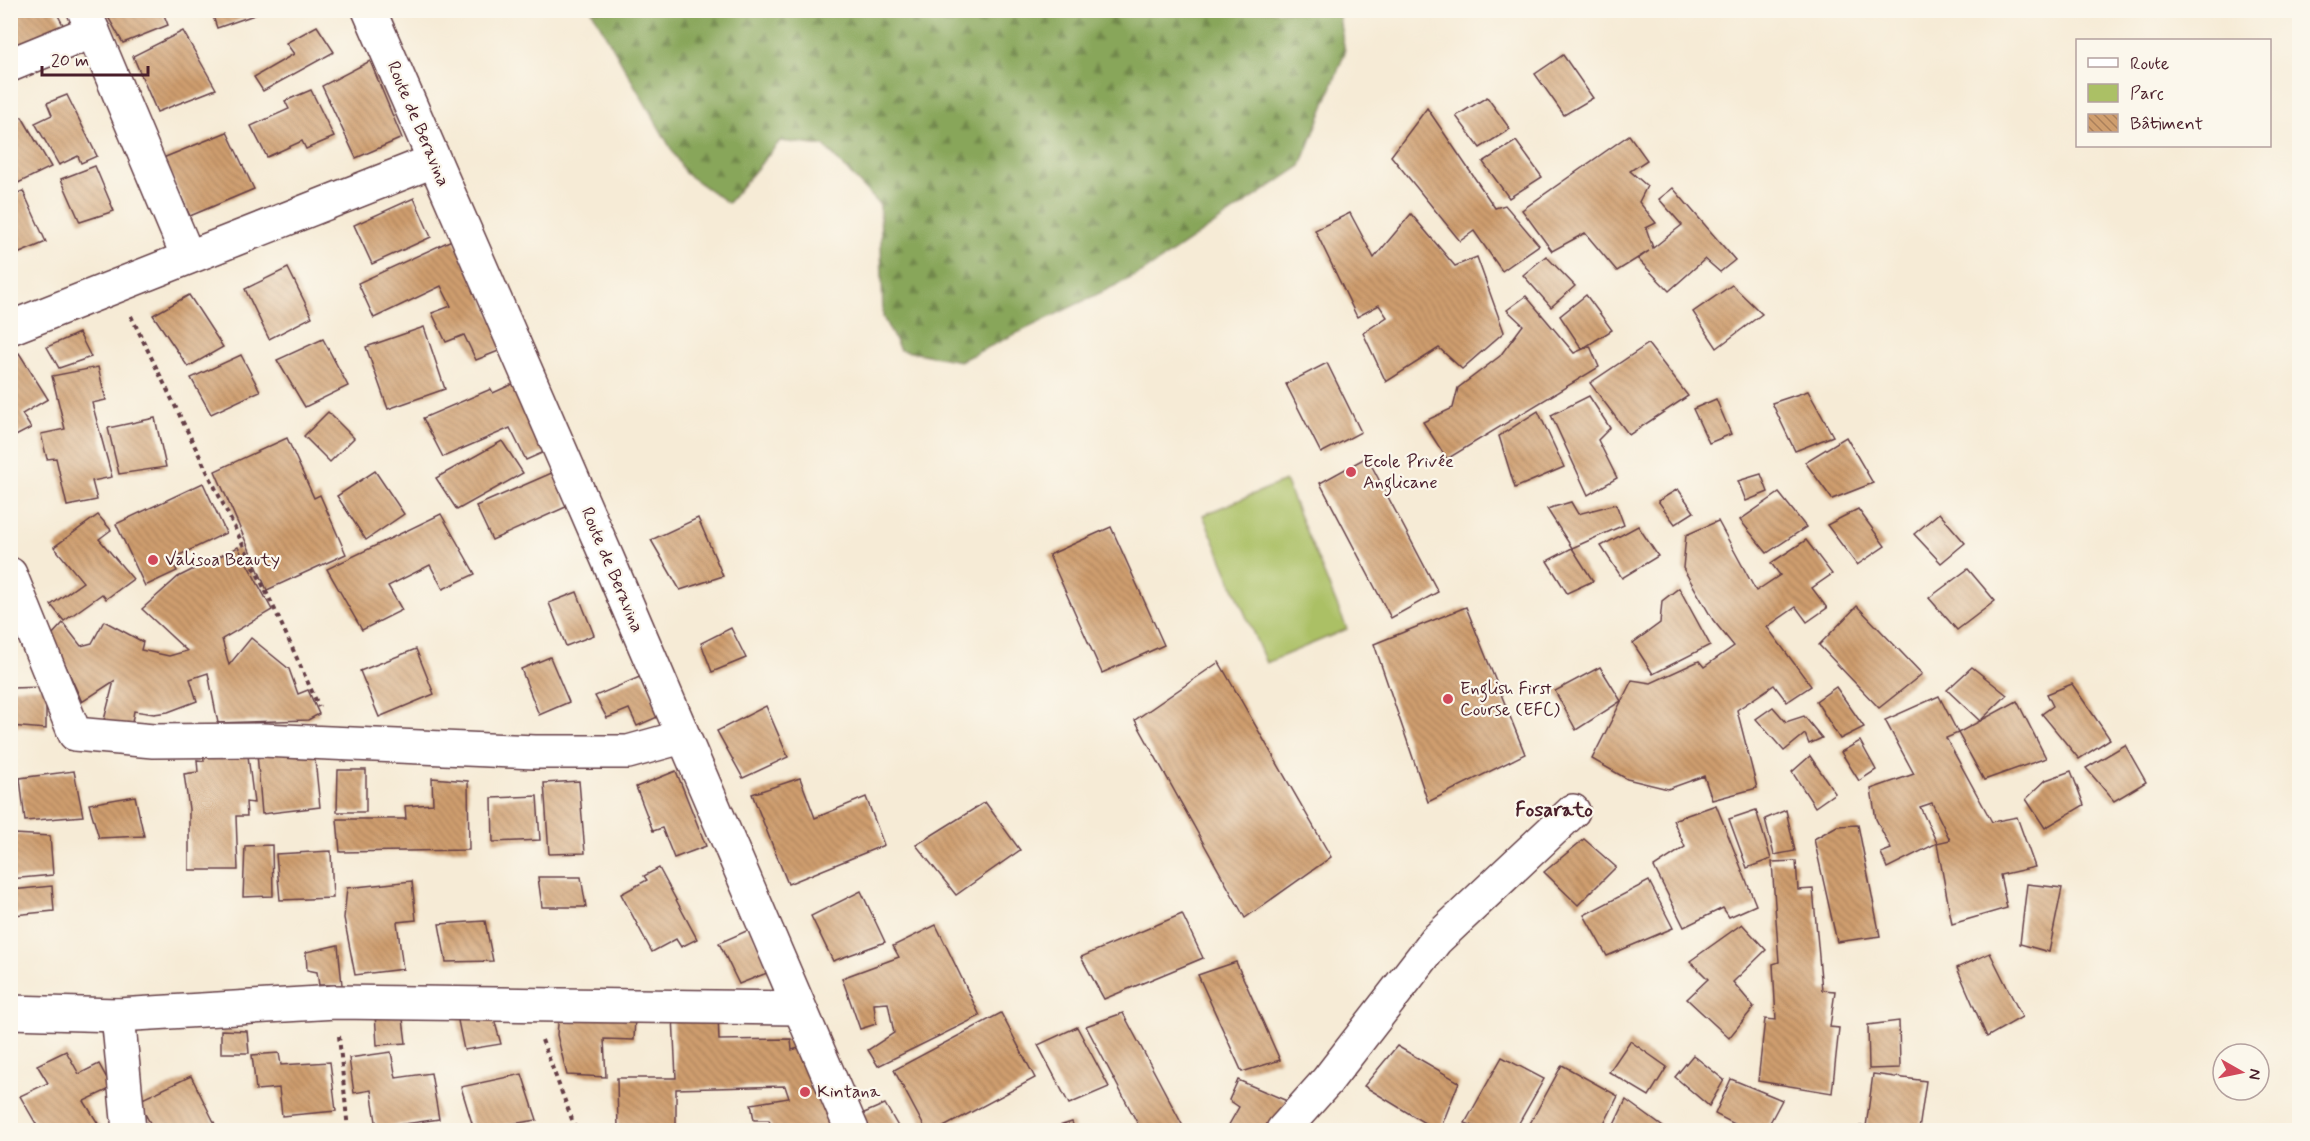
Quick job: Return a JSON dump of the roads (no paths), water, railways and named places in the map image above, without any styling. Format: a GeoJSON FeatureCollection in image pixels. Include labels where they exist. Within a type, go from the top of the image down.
{"type":"FeatureCollection","features":[{"type":"Feature","properties":{"kind":"street","name":"Route de Beravina"},"geometry":{"type":"LineString","coordinates":[[369,10],[608,560],[852,1131]]}},
{"type":"Feature","properties":{"kind":"street"},"geometry":{"type":"LineString","coordinates":[[10,65],[88,21],[188,257]]}},
{"type":"Feature","properties":{"kind":"street"},"geometry":{"type":"LineString","coordinates":[[10,328],[433,161]]}},
{"type":"Feature","properties":{"kind":"street"},"geometry":{"type":"LineString","coordinates":[[10,574],[75,734],[153,741],[335,742],[535,752],[628,752],[682,737]]}},
{"type":"Feature","properties":{"kind":"street"},"geometry":{"type":"LineString","coordinates":[[1284,1131],[1327,1081],[1436,940],[1573,811]]}},
{"type":"Feature","properties":{"kind":"street"},"geometry":{"type":"LineString","coordinates":[[10,1012],[118,1015],[336,1002],[799,1008]]}},
{"type":"Feature","properties":{"kind":"street"},"geometry":{"type":"LineString","coordinates":[[118,1015],[129,1131]]}},
{"type":"Feature","properties":{"kind":"place","name":"Ecole Privée Anglicane"},"geometry":{"type":"Point","coordinates":[1351,472]}},
{"type":"Feature","properties":{"kind":"place","name":"Valisoa Beauty"},"geometry":{"type":"Point","coordinates":[153,560]}},
{"type":"Feature","properties":{"kind":"place","name":"English First Course (EFC)"},"geometry":{"type":"Point","coordinates":[1448,699]}},
{"type":"Feature","properties":{"kind":"place","name":"Kintana"},"geometry":{"type":"Point","coordinates":[805,1092]}},
{"type":"Feature","properties":{"kind":"district","name":"Fosarato"},"geometry":{"type":"Point","coordinates":[1554,810]}}]}
